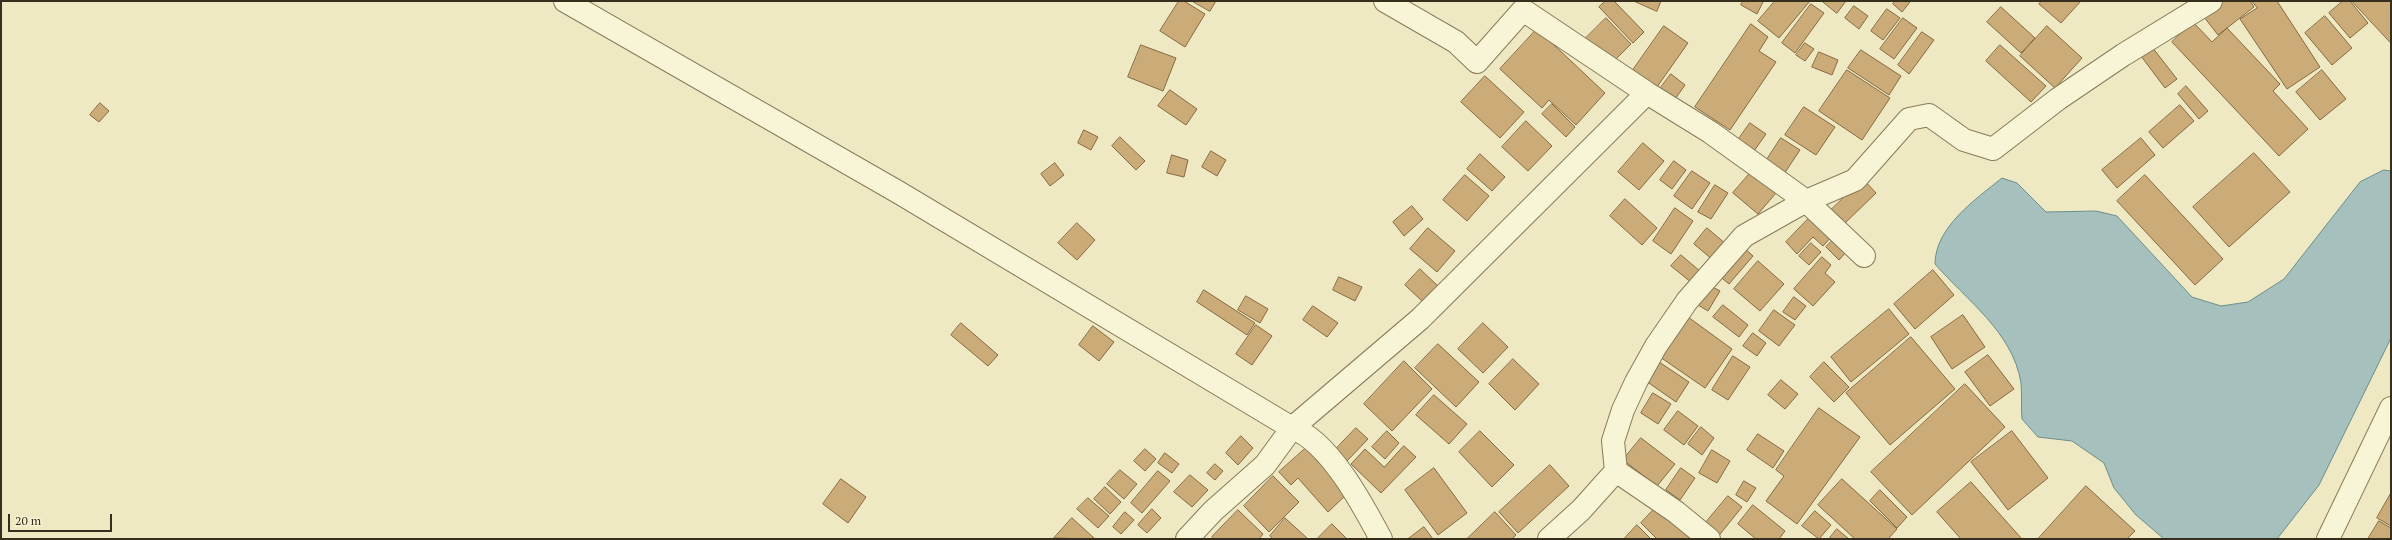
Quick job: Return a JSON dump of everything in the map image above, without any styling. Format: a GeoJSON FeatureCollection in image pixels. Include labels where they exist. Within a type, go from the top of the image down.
{"type":"FeatureCollection","features":[{"type":"Feature","properties":{"kind":"street"},"geometry":{"type":"LineString","coordinates":[[565,1],[898,192],[1292,428],[1305,432],[1334,464],[1358,497],[1381,539]]}},
{"type":"Feature","properties":{"kind":"street"},"geometry":{"type":"LineString","coordinates":[[1385,1],[1456,42],[1477,62],[1526,5],[1647,93],[1710,132],[1806,201],[1864,256]]}},
{"type":"Feature","properties":{"kind":"street"},"geometry":{"type":"LineString","coordinates":[[1549,539],[1581,510],[1616,471],[1613,442],[1623,410],[1636,382],[1653,352],[1687,301],[1744,236],[1806,201],[1855,180],[1909,119],[1929,115],[1964,140],[1992,149],[2058,99],[2123,55],[2211,1]]}},
{"type":"Feature","properties":{"kind":"street"},"geometry":{"type":"LineString","coordinates":[[1187,539],[1213,511],[1265,465],[1292,428],[1420,319],[1647,93]]}},
{"type":"Feature","properties":{"kind":"street"},"geometry":{"type":"LineString","coordinates":[[2328,539],[2391,408]]}},
{"type":"Feature","properties":{"kind":"street"},"geometry":{"type":"LineString","coordinates":[[1616,471],[1676,512],[1709,539]]}},
{"type":"Feature","properties":{"kind":"water"},"geometry":{"type":"Polygon","coordinates":[[[2384,170],[2391,171],[2391,338],[2319,485],[2277,539],[2164,539],[2136,515],[2114,488],[2104,463],[2072,441],[2038,437],[2022,419],[2021,383],[2009,348],[1987,318],[1935,264],[1937,251],[1949,226],[1969,205],[2002,178],[2017,183],[2046,212],[2096,211],[2117,216],[2192,297],[2221,306],[2248,302],[2284,279],[2360,182],[2384,170]]]}},
{"type":"Feature","properties":{"kind":"building"},"geometry":{"type":"Polygon","coordinates":[[[1179,1],[1184,1],[1205,14],[1185,47],[1160,31],[1179,1]]]}},
{"type":"Feature","properties":{"kind":"building"},"geometry":{"type":"Polygon","coordinates":[[[1192,1],[1216,1],[1210,11],[1192,1]]]}},
{"type":"Feature","properties":{"kind":"building"},"geometry":{"type":"Polygon","coordinates":[[[1606,1],[1614,1],[1644,32],[1633,43],[1599,7],[1606,1]]]}},
{"type":"Feature","properties":{"kind":"building"},"geometry":{"type":"Polygon","coordinates":[[[1634,1],[1661,1],[1657,11],[1634,1]]]}},
{"type":"Feature","properties":{"kind":"building"},"geometry":{"type":"Polygon","coordinates":[[[1743,1],[1763,2],[1757,14],[1741,5],[1743,1]]]}},
{"type":"Feature","properties":{"kind":"building"},"geometry":{"type":"Polygon","coordinates":[[[1775,1],[1810,1],[1779,38],[1758,21],[1775,1]]]}},
{"type":"Feature","properties":{"kind":"building"},"geometry":{"type":"Polygon","coordinates":[[[1822,1],[1846,1],[1837,13],[1822,1]]]}},
{"type":"Feature","properties":{"kind":"building"},"geometry":{"type":"Polygon","coordinates":[[[1895,1],[1910,2],[1902,12],[1893,4],[1895,1]]]}},
{"type":"Feature","properties":{"kind":"building"},"geometry":{"type":"Polygon","coordinates":[[[2042,1],[2081,1],[2061,23],[2039,4],[2042,1]]]}},
{"type":"Feature","properties":{"kind":"building"},"geometry":{"type":"Polygon","coordinates":[[[2224,1],[2250,1],[2254,7],[2218,35],[2204,17],[2224,1]]]}},
{"type":"Feature","properties":{"kind":"building"},"geometry":{"type":"Polygon","coordinates":[[[2252,1],[2277,1],[2320,67],[2287,89],[2240,19],[2257,8],[2252,1]]]}},
{"type":"Feature","properties":{"kind":"building"},"geometry":{"type":"Polygon","coordinates":[[[2343,1],[2350,1],[2368,23],[2350,38],[2329,13],[2343,1]]]}},
{"type":"Feature","properties":{"kind":"building"},"geometry":{"type":"Polygon","coordinates":[[[2352,1],[2391,1],[2391,43],[2352,1]]]}},
{"type":"Feature","properties":{"kind":"building"},"geometry":{"type":"Polygon","coordinates":[[[1811,4],[1824,13],[1795,53],[1782,43],[1811,4]]]}},
{"type":"Feature","properties":{"kind":"building"},"geometry":{"type":"Polygon","coordinates":[[[1854,6],[1868,16],[1859,29],[1845,18],[1854,6]]]}},
{"type":"Feature","properties":{"kind":"building"},"geometry":{"type":"Polygon","coordinates":[[[2001,7],[2035,38],[2021,53],[1987,22],[2001,7]]]}},
{"type":"Feature","properties":{"kind":"building"},"geometry":{"type":"Polygon","coordinates":[[[1887,9],[1900,18],[1883,40],[1871,31],[1887,9]]]}},
{"type":"Feature","properties":{"kind":"building"},"geometry":{"type":"Polygon","coordinates":[[[2325,16],[2352,48],[2332,65],[2305,33],[2325,16]]]}},
{"type":"Feature","properties":{"kind":"building"},"geometry":{"type":"Polygon","coordinates":[[[1606,18],[1631,44],[1609,66],[1584,40],[1606,18]]]}},
{"type":"Feature","properties":{"kind":"building"},"geometry":{"type":"Polygon","coordinates":[[[1903,18],[1917,28],[1894,59],[1880,49],[1903,18]]]}},
{"type":"Feature","properties":{"kind":"building"},"geometry":{"type":"Polygon","coordinates":[[[2193,22],[2212,42],[2227,28],[2280,84],[2273,91],[2308,129],[2279,156],[2172,42],[2193,22]]]}},
{"type":"Feature","properties":{"kind":"building"},"geometry":{"type":"Polygon","coordinates":[[[1751,24],[1768,37],[1759,51],[1776,62],[1730,130],[1695,107],[1751,24]]]}},
{"type":"Feature","properties":{"kind":"building"},"geometry":{"type":"Polygon","coordinates":[[[1664,26],[1688,43],[1657,87],[1633,70],[1664,26]]]}},
{"type":"Feature","properties":{"kind":"building"},"geometry":{"type":"Polygon","coordinates":[[[2047,26],[2082,58],[2055,88],[2020,56],[2047,26]]]}},
{"type":"Feature","properties":{"kind":"building"},"geometry":{"type":"Polygon","coordinates":[[[1537,29],[1605,93],[1576,125],[1549,100],[1542,108],[1500,69],[1537,29]]]}},
{"type":"Feature","properties":{"kind":"building"},"geometry":{"type":"Polygon","coordinates":[[[1922,32],[1934,40],[1909,74],[1898,65],[1922,32]]]}},
{"type":"Feature","properties":{"kind":"building"},"geometry":{"type":"Polygon","coordinates":[[[1805,43],[1814,49],[1805,61],[1796,55],[1805,43]]]}},
{"type":"Feature","properties":{"kind":"building"},"geometry":{"type":"Polygon","coordinates":[[[1141,45],[1176,58],[1163,91],[1128,77],[1141,45]]]}},
{"type":"Feature","properties":{"kind":"building"},"geometry":{"type":"Polygon","coordinates":[[[2000,45],[2046,86],[2031,102],[1986,61],[2000,45]]]}},
{"type":"Feature","properties":{"kind":"building"},"geometry":{"type":"Polygon","coordinates":[[[2152,47],[2177,79],[2165,88],[2141,56],[2152,47]]]}},
{"type":"Feature","properties":{"kind":"building"},"geometry":{"type":"Polygon","coordinates":[[[1861,50],[1901,76],[1889,95],[1848,68],[1861,50]]]}},
{"type":"Feature","properties":{"kind":"building"},"geometry":{"type":"Polygon","coordinates":[[[1819,52],[1838,60],[1832,75],[1812,67],[1819,52]]]}},
{"type":"Feature","properties":{"kind":"building"},"geometry":{"type":"Polygon","coordinates":[[[1847,70],[1890,98],[1862,140],[1819,111],[1847,70]]]}},
{"type":"Feature","properties":{"kind":"building"},"geometry":{"type":"Polygon","coordinates":[[[2322,70],[2346,99],[2320,120],[2296,92],[2322,70]]]}},
{"type":"Feature","properties":{"kind":"building"},"geometry":{"type":"Polygon","coordinates":[[[1671,74],[1685,85],[1673,102],[1659,90],[1671,74]]]}},
{"type":"Feature","properties":{"kind":"building"},"geometry":{"type":"Polygon","coordinates":[[[1485,76],[1524,112],[1500,138],[1461,102],[1485,76]]]}},
{"type":"Feature","properties":{"kind":"building"},"geometry":{"type":"Polygon","coordinates":[[[2186,86],[2208,111],[2199,119],[2178,94],[2186,86]]]}},
{"type":"Feature","properties":{"kind":"building"},"geometry":{"type":"Polygon","coordinates":[[[1170,90],[1197,109],[1186,125],[1158,106],[1170,90]]]}},
{"type":"Feature","properties":{"kind":"building"},"geometry":{"type":"Polygon","coordinates":[[[100,103],[109,111],[99,122],[90,115],[100,103]]]}},
{"type":"Feature","properties":{"kind":"building"},"geometry":{"type":"Polygon","coordinates":[[[1552,104],[1575,127],[1566,137],[1542,114],[1552,104]]]}},
{"type":"Feature","properties":{"kind":"building"},"geometry":{"type":"Polygon","coordinates":[[[2180,105],[2194,121],[2163,148],[2149,132],[2180,105]]]}},
{"type":"Feature","properties":{"kind":"building"},"geometry":{"type":"Polygon","coordinates":[[[1804,107],[1835,127],[1816,155],[1785,135],[1804,107]]]}},
{"type":"Feature","properties":{"kind":"building"},"geometry":{"type":"Polygon","coordinates":[[[1526,121],[1552,146],[1528,171],[1502,147],[1526,121]]]}},
{"type":"Feature","properties":{"kind":"building"},"geometry":{"type":"Polygon","coordinates":[[[1750,123],[1766,134],[1754,151],[1738,140],[1750,123]]]}},
{"type":"Feature","properties":{"kind":"building"},"geometry":{"type":"Polygon","coordinates":[[[1084,130],[1098,137],[1091,150],[1078,143],[1084,130]]]}},
{"type":"Feature","properties":{"kind":"building"},"geometry":{"type":"Polygon","coordinates":[[[1120,137],[1145,161],[1136,170],[1112,146],[1120,137]]]}},
{"type":"Feature","properties":{"kind":"building"},"geometry":{"type":"Polygon","coordinates":[[[1781,138],[1800,150],[1782,177],[1764,164],[1781,138]]]}},
{"type":"Feature","properties":{"kind":"building"},"geometry":{"type":"Polygon","coordinates":[[[2141,138],[2155,155],[2117,188],[2102,170],[2141,138]]]}},
{"type":"Feature","properties":{"kind":"building"},"geometry":{"type":"Polygon","coordinates":[[[1643,143],[1664,161],[1639,190],[1618,172],[1643,143]]]}},
{"type":"Feature","properties":{"kind":"building"},"geometry":{"type":"Polygon","coordinates":[[[1211,151],[1226,160],[1217,176],[1202,167],[1211,151]]]}},
{"type":"Feature","properties":{"kind":"building"},"geometry":{"type":"Polygon","coordinates":[[[2254,153],[2290,192],[2229,247],[2193,207],[2254,153]]]}},
{"type":"Feature","properties":{"kind":"building"},"geometry":{"type":"Polygon","coordinates":[[[1480,154],[1505,177],[1492,191],[1467,169],[1480,154]]]}},
{"type":"Feature","properties":{"kind":"building"},"geometry":{"type":"Polygon","coordinates":[[[1172,155],[1188,160],[1184,177],[1167,173],[1172,155]]]}},
{"type":"Feature","properties":{"kind":"building"},"geometry":{"type":"Polygon","coordinates":[[[1674,161],[1686,170],[1672,189],[1660,180],[1674,161]]]}},
{"type":"Feature","properties":{"kind":"building"},"geometry":{"type":"Polygon","coordinates":[[[1055,163],[1064,175],[1050,186],[1041,174],[1055,163]]]}},
{"type":"Feature","properties":{"kind":"building"},"geometry":{"type":"Polygon","coordinates":[[[1692,171],[1710,183],[1692,209],[1674,196],[1692,171]]]}},
{"type":"Feature","properties":{"kind":"building"},"geometry":{"type":"Polygon","coordinates":[[[1751,172],[1776,193],[1758,214],[1733,193],[1751,172]]]}},
{"type":"Feature","properties":{"kind":"building"},"geometry":{"type":"Polygon","coordinates":[[[1465,175],[1489,196],[1467,221],[1443,200],[1465,175]]]}},
{"type":"Feature","properties":{"kind":"building"},"geometry":{"type":"Polygon","coordinates":[[[2145,175],[2223,259],[2195,285],[2117,201],[2145,175]]]}},
{"type":"Feature","properties":{"kind":"building"},"geometry":{"type":"Polygon","coordinates":[[[1863,179],[1876,193],[1842,226],[1829,212],[1863,179]]]}},
{"type":"Feature","properties":{"kind":"building"},"geometry":{"type":"Polygon","coordinates":[[[1715,185],[1728,193],[1711,219],[1698,212],[1715,185]]]}},
{"type":"Feature","properties":{"kind":"building"},"geometry":{"type":"Polygon","coordinates":[[[1625,199],[1657,228],[1642,245],[1610,216],[1625,199]]]}},
{"type":"Feature","properties":{"kind":"building"},"geometry":{"type":"Polygon","coordinates":[[[1412,206],[1423,219],[1404,236],[1393,222],[1412,206]]]}},
{"type":"Feature","properties":{"kind":"building"},"geometry":{"type":"Polygon","coordinates":[[[1675,208],[1693,221],[1671,254],[1653,241],[1675,208]]]}},
{"type":"Feature","properties":{"kind":"building"},"geometry":{"type":"Polygon","coordinates":[[[1814,213],[1834,234],[1823,246],[1813,237],[1797,254],[1786,242],[1814,213]]]}},
{"type":"Feature","properties":{"kind":"building"},"geometry":{"type":"Polygon","coordinates":[[[1077,223],[1095,240],[1077,260],[1058,243],[1077,223]]]}},
{"type":"Feature","properties":{"kind":"building"},"geometry":{"type":"Polygon","coordinates":[[[1428,228],[1455,251],[1437,272],[1410,249],[1428,228]]]}},
{"type":"Feature","properties":{"kind":"building"},"geometry":{"type":"Polygon","coordinates":[[[1707,228],[1726,244],[1713,260],[1694,244],[1707,228]]]}},
{"type":"Feature","properties":{"kind":"building"},"geometry":{"type":"Polygon","coordinates":[[[1834,239],[1847,251],[1839,260],[1826,247],[1834,239]]]}},
{"type":"Feature","properties":{"kind":"building"},"geometry":{"type":"Polygon","coordinates":[[[1811,243],[1821,252],[1809,265],[1799,256],[1811,243]]]}},
{"type":"Feature","properties":{"kind":"building"},"geometry":{"type":"Polygon","coordinates":[[[1741,245],[1753,256],[1729,284],[1717,274],[1741,245]]]}},
{"type":"Feature","properties":{"kind":"building"},"geometry":{"type":"Polygon","coordinates":[[[1681,255],[1701,272],[1692,283],[1671,266],[1681,255]]]}},
{"type":"Feature","properties":{"kind":"building"},"geometry":{"type":"Polygon","coordinates":[[[1822,257],[1831,265],[1825,273],[1835,282],[1813,306],[1794,289],[1822,257]]]}},
{"type":"Feature","properties":{"kind":"building"},"geometry":{"type":"Polygon","coordinates":[[[1758,261],[1784,284],[1760,311],[1734,289],[1758,261]]]}},
{"type":"Feature","properties":{"kind":"building"},"geometry":{"type":"Polygon","coordinates":[[[1420,269],[1439,287],[1424,303],[1405,285],[1420,269]]]}},
{"type":"Feature","properties":{"kind":"building"},"geometry":{"type":"Polygon","coordinates":[[[1933,270],[1954,295],[1915,329],[1894,304],[1933,270]]]}},
{"type":"Feature","properties":{"kind":"building"},"geometry":{"type":"Polygon","coordinates":[[[1339,277],[1362,287],[1355,301],[1333,290],[1339,277]]]}},
{"type":"Feature","properties":{"kind":"building"},"geometry":{"type":"Polygon","coordinates":[[[1709,285],[1720,291],[1708,311],[1698,305],[1709,285]]]}},
{"type":"Feature","properties":{"kind":"building"},"geometry":{"type":"Polygon","coordinates":[[[1204,290],[1255,323],[1247,335],[1197,302],[1204,290]]]}},
{"type":"Feature","properties":{"kind":"building"},"geometry":{"type":"Polygon","coordinates":[[[1246,296],[1268,309],[1260,323],[1238,310],[1246,296]]]}},
{"type":"Feature","properties":{"kind":"building"},"geometry":{"type":"Polygon","coordinates":[[[1794,297],[1806,306],[1795,320],[1783,312],[1794,297]]]}},
{"type":"Feature","properties":{"kind":"building"},"geometry":{"type":"Polygon","coordinates":[[[1723,305],[1748,325],[1739,337],[1713,317],[1723,305]]]}},
{"type":"Feature","properties":{"kind":"building"},"geometry":{"type":"Polygon","coordinates":[[[1313,306],[1338,323],[1327,337],[1303,320],[1313,306]]]}},
{"type":"Feature","properties":{"kind":"building"},"geometry":{"type":"Polygon","coordinates":[[[1889,309],[1909,334],[1851,382],[1831,357],[1889,309]]]}},
{"type":"Feature","properties":{"kind":"building"},"geometry":{"type":"Polygon","coordinates":[[[1774,310],[1795,325],[1779,346],[1759,331],[1774,310]]]}},
{"type":"Feature","properties":{"kind":"building"},"geometry":{"type":"Polygon","coordinates":[[[1963,315],[1985,347],[1952,369],[1931,337],[1963,315]]]}},
{"type":"Feature","properties":{"kind":"building"},"geometry":{"type":"Polygon","coordinates":[[[1688,317],[1732,349],[1705,388],[1660,357],[1688,317]]]}},
{"type":"Feature","properties":{"kind":"building"},"geometry":{"type":"Polygon","coordinates":[[[961,323],[998,355],[988,366],[951,335],[961,323]]]}},
{"type":"Feature","properties":{"kind":"building"},"geometry":{"type":"Polygon","coordinates":[[[1483,323],[1508,347],[1483,373],[1458,349],[1483,323]]]}},
{"type":"Feature","properties":{"kind":"building"},"geometry":{"type":"Polygon","coordinates":[[[1256,325],[1272,336],[1252,365],[1236,354],[1256,325]]]}},
{"type":"Feature","properties":{"kind":"building"},"geometry":{"type":"Polygon","coordinates":[[[1093,326],[1114,342],[1099,361],[1079,345],[1093,326]]]}},
{"type":"Feature","properties":{"kind":"building"},"geometry":{"type":"Polygon","coordinates":[[[1753,333],[1766,343],[1757,356],[1743,346],[1753,333]]]}},
{"type":"Feature","properties":{"kind":"building"},"geometry":{"type":"Polygon","coordinates":[[[1911,337],[1955,389],[1890,445],[1846,393],[1911,337]]]}},
{"type":"Feature","properties":{"kind":"building"},"geometry":{"type":"Polygon","coordinates":[[[1438,344],[1479,382],[1456,407],[1415,368],[1438,344]]]}},
{"type":"Feature","properties":{"kind":"building"},"geometry":{"type":"Polygon","coordinates":[[[1988,355],[2014,389],[1990,406],[1965,372],[1988,355]]]}},
{"type":"Feature","properties":{"kind":"building"},"geometry":{"type":"Polygon","coordinates":[[[1733,356],[1750,367],[1728,400],[1712,390],[1733,356]]]}},
{"type":"Feature","properties":{"kind":"building"},"geometry":{"type":"Polygon","coordinates":[[[1513,359],[1539,384],[1515,410],[1489,384],[1513,359]]]}},
{"type":"Feature","properties":{"kind":"building"},"geometry":{"type":"Polygon","coordinates":[[[1404,361],[1432,389],[1392,431],[1364,404],[1404,361]]]}},
{"type":"Feature","properties":{"kind":"building"},"geometry":{"type":"Polygon","coordinates":[[[1659,362],[1689,382],[1676,402],[1646,381],[1659,362]]]}},
{"type":"Feature","properties":{"kind":"building"},"geometry":{"type":"Polygon","coordinates":[[[1824,362],[1849,387],[1834,402],[1810,377],[1824,362]]]}},
{"type":"Feature","properties":{"kind":"building"},"geometry":{"type":"Polygon","coordinates":[[[1781,380],[1798,394],[1785,409],[1768,395],[1781,380]]]}},
{"type":"Feature","properties":{"kind":"building"},"geometry":{"type":"Polygon","coordinates":[[[1965,384],[2005,427],[1912,515],[1871,472],[1965,384]]]}},
{"type":"Feature","properties":{"kind":"building"},"geometry":{"type":"Polygon","coordinates":[[[1653,393],[1671,404],[1658,424],[1641,413],[1653,393]]]}},
{"type":"Feature","properties":{"kind":"building"},"geometry":{"type":"Polygon","coordinates":[[[1434,395],[1467,424],[1449,444],[1416,415],[1434,395]]]}},
{"type":"Feature","properties":{"kind":"building"},"geometry":{"type":"Polygon","coordinates":[[[1819,408],[1860,437],[1797,524],[1766,501],[1784,476],[1776,470],[1819,408]]]}},
{"type":"Feature","properties":{"kind":"building"},"geometry":{"type":"Polygon","coordinates":[[[1678,411],[1698,426],[1684,445],[1664,430],[1678,411]]]}},
{"type":"Feature","properties":{"kind":"building"},"geometry":{"type":"Polygon","coordinates":[[[1701,427],[1714,438],[1702,455],[1688,444],[1701,427]]]}},
{"type":"Feature","properties":{"kind":"building"},"geometry":{"type":"Polygon","coordinates":[[[1356,428],[1368,439],[1347,461],[1335,450],[1356,428]]]}},
{"type":"Feature","properties":{"kind":"building"},"geometry":{"type":"Polygon","coordinates":[[[1387,431],[1399,443],[1385,459],[1372,447],[1387,431]]]}},
{"type":"Feature","properties":{"kind":"building"},"geometry":{"type":"Polygon","coordinates":[[[1480,431],[1514,465],[1492,487],[1459,452],[1480,431]]]}},
{"type":"Feature","properties":{"kind":"building"},"geometry":{"type":"Polygon","coordinates":[[[2012,431],[2048,478],[2008,510],[1971,462],[2012,431]]]}},
{"type":"Feature","properties":{"kind":"building"},"geometry":{"type":"Polygon","coordinates":[[[1758,434],[1784,451],[1773,468],[1747,450],[1758,434]]]}},
{"type":"Feature","properties":{"kind":"building"},"geometry":{"type":"Polygon","coordinates":[[[1241,436],[1253,448],[1238,465],[1226,453],[1241,436]]]}},
{"type":"Feature","properties":{"kind":"building"},"geometry":{"type":"Polygon","coordinates":[[[1641,438],[1675,464],[1657,486],[1623,460],[1641,438]]]}},
{"type":"Feature","properties":{"kind":"building"},"geometry":{"type":"Polygon","coordinates":[[[1404,446],[1416,457],[1381,493],[1351,464],[1365,449],[1384,467],[1404,446]]]}},
{"type":"Feature","properties":{"kind":"building"},"geometry":{"type":"Polygon","coordinates":[[[1306,448],[1347,494],[1328,512],[1298,478],[1291,485],[1279,472],[1306,448]]]}},
{"type":"Feature","properties":{"kind":"building"},"geometry":{"type":"Polygon","coordinates":[[[1145,449],[1156,459],[1145,471],[1134,461],[1145,449]]]}},
{"type":"Feature","properties":{"kind":"building"},"geometry":{"type":"Polygon","coordinates":[[[1712,450],[1730,461],[1717,483],[1699,473],[1712,450]]]}},
{"type":"Feature","properties":{"kind":"building"},"geometry":{"type":"Polygon","coordinates":[[[1165,453],[1179,464],[1172,473],[1158,463],[1165,453]]]}},
{"type":"Feature","properties":{"kind":"building"},"geometry":{"type":"Polygon","coordinates":[[[1215,464],[1223,471],[1215,480],[1207,473],[1215,464]]]}},
{"type":"Feature","properties":{"kind":"building"},"geometry":{"type":"Polygon","coordinates":[[[1550,465],[1569,486],[1518,533],[1499,512],[1550,465]]]}},
{"type":"Feature","properties":{"kind":"building"},"geometry":{"type":"Polygon","coordinates":[[[1434,468],[1467,513],[1438,535],[1405,490],[1434,468]]]}},
{"type":"Feature","properties":{"kind":"building"},"geometry":{"type":"Polygon","coordinates":[[[1681,468],[1695,478],[1680,500],[1666,490],[1681,468]]]}},
{"type":"Feature","properties":{"kind":"building"},"geometry":{"type":"Polygon","coordinates":[[[1120,470],[1137,484],[1124,499],[1107,484],[1120,470]]]}},
{"type":"Feature","properties":{"kind":"building"},"geometry":{"type":"Polygon","coordinates":[[[1158,471],[1170,481],[1142,513],[1131,503],[1158,471]]]}},
{"type":"Feature","properties":{"kind":"building"},"geometry":{"type":"Polygon","coordinates":[[[1190,475],[1208,490],[1192,507],[1174,492],[1190,475]]]}},
{"type":"Feature","properties":{"kind":"building"},"geometry":{"type":"Polygon","coordinates":[[[1273,476],[1299,502],[1269,532],[1244,506],[1273,476]]]}},
{"type":"Feature","properties":{"kind":"building"},"geometry":{"type":"Polygon","coordinates":[[[841,479],[866,497],[848,523],[823,504],[841,479]]]}},
{"type":"Feature","properties":{"kind":"building"},"geometry":{"type":"Polygon","coordinates":[[[1842,479],[1897,529],[1888,539],[1855,539],[1818,505],[1842,479]]]}},
{"type":"Feature","properties":{"kind":"building"},"geometry":{"type":"Polygon","coordinates":[[[1744,481],[1756,488],[1747,502],[1736,495],[1744,481]]]}},
{"type":"Feature","properties":{"kind":"building"},"geometry":{"type":"Polygon","coordinates":[[[1971,482],[2022,539],[1961,539],[1937,512],[1971,482]]]}},
{"type":"Feature","properties":{"kind":"building"},"geometry":{"type":"Polygon","coordinates":[[[2086,486],[2135,531],[2127,539],[2038,539],[2086,486]]]}},
{"type":"Feature","properties":{"kind":"building"},"geometry":{"type":"Polygon","coordinates":[[[1105,487],[1121,502],[1110,514],[1094,499],[1105,487]]]}},
{"type":"Feature","properties":{"kind":"building"},"geometry":{"type":"Polygon","coordinates":[[[1880,490],[1907,517],[1897,528],[1870,501],[1880,490]]]}},
{"type":"Feature","properties":{"kind":"building"},"geometry":{"type":"Polygon","coordinates":[[[2391,493],[2391,526],[2377,518],[2391,493]]]}},
{"type":"Feature","properties":{"kind":"building"},"geometry":{"type":"Polygon","coordinates":[[[1728,496],[1742,507],[1717,538],[1703,526],[1728,496]]]}},
{"type":"Feature","properties":{"kind":"building"},"geometry":{"type":"Polygon","coordinates":[[[1088,498],[1109,516],[1098,528],[1077,509],[1088,498]]]}},
{"type":"Feature","properties":{"kind":"building"},"geometry":{"type":"Polygon","coordinates":[[[1660,503],[1698,539],[1657,539],[1641,523],[1660,503]]]}},
{"type":"Feature","properties":{"kind":"building"},"geometry":{"type":"Polygon","coordinates":[[[1753,505],[1785,531],[1779,539],[1756,539],[1738,524],[1753,505]]]}},
{"type":"Feature","properties":{"kind":"building"},"geometry":{"type":"Polygon","coordinates":[[[1152,509],[1161,518],[1147,533],[1138,525],[1152,509]]]}},
{"type":"Feature","properties":{"kind":"building"},"geometry":{"type":"Polygon","coordinates":[[[1238,510],[1263,534],[1259,539],[1214,539],[1212,537],[1238,510]]]}},
{"type":"Feature","properties":{"kind":"building"},"geometry":{"type":"Polygon","coordinates":[[[1815,511],[1831,525],[1819,539],[1802,526],[1815,511]]]}},
{"type":"Feature","properties":{"kind":"building"},"geometry":{"type":"Polygon","coordinates":[[[1125,512],[1134,520],[1121,534],[1113,527],[1125,512]]]}},
{"type":"Feature","properties":{"kind":"building"},"geometry":{"type":"Polygon","coordinates":[[[1495,512],[1516,535],[1512,539],[1467,539],[1495,512]]]}},
{"type":"Feature","properties":{"kind":"building"},"geometry":{"type":"Polygon","coordinates":[[[1072,518],[1094,538],[1054,538],[1072,518]]]}},
{"type":"Feature","properties":{"kind":"building"},"geometry":{"type":"Polygon","coordinates":[[[1285,518],[1307,539],[1273,539],[1270,536],[1285,518]]]}},
{"type":"Feature","properties":{"kind":"building"},"geometry":{"type":"Polygon","coordinates":[[[2379,521],[2391,528],[2391,539],[2368,539],[2379,521]]]}},
{"type":"Feature","properties":{"kind":"building"},"geometry":{"type":"Polygon","coordinates":[[[1332,524],[1347,539],[1317,539],[1332,524]]]}},
{"type":"Feature","properties":{"kind":"building"},"geometry":{"type":"Polygon","coordinates":[[[1637,525],[1651,539],[1624,539],[1637,525]]]}},
{"type":"Feature","properties":{"kind":"building"},"geometry":{"type":"Polygon","coordinates":[[[1424,527],[1433,539],[1408,539],[1424,527]]]}},
{"type":"Feature","properties":{"kind":"building"},"geometry":{"type":"Polygon","coordinates":[[[1837,529],[1849,539],[1829,539],[1837,529]]]}}]}
